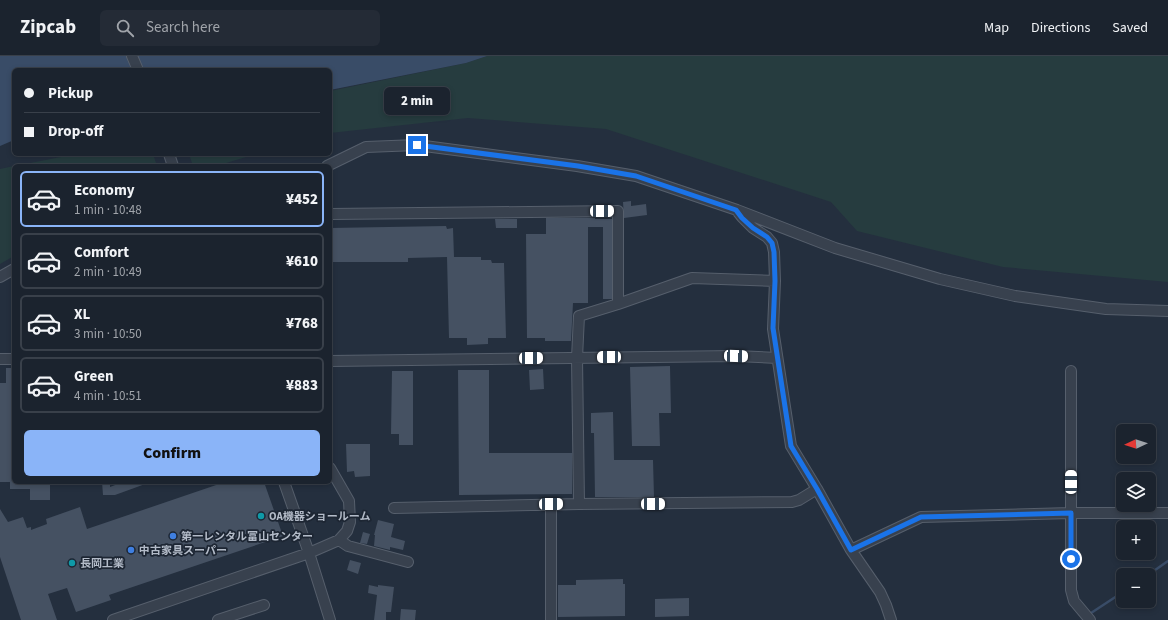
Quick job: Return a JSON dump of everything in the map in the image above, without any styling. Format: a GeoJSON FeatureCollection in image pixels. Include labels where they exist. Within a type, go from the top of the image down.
{"type":"FeatureCollection","features":[{"type":"Feature","properties":{"kind":"street"},"geometry":{"type":"LineString","coordinates":[[132,56],[137,68]]}},
{"type":"Feature","properties":{"kind":"street"},"geometry":{"type":"LineString","coordinates":[[331,164],[366,147],[417,145],[578,166],[636,176],[736,210],[835,248],[940,279],[1016,296],[1106,309],[1168,311]]}},
{"type":"Feature","properties":{"kind":"street"},"geometry":{"type":"LineString","coordinates":[[332,214],[618,210],[618,304]]}},
{"type":"Feature","properties":{"kind":"street"},"geometry":{"type":"LineString","coordinates":[[736,210],[742,218],[753,228],[767,237],[772,243],[774,252],[775,281],[773,328],[791,446],[851,550],[880,592],[891,620]]}},
{"type":"Feature","properties":{"kind":"street"},"geometry":{"type":"LineString","coordinates":[[0,277],[12,270]]}},
{"type":"Feature","properties":{"kind":"street"},"geometry":{"type":"LineString","coordinates":[[579,504],[577,358],[579,316],[692,278],[775,281]]}},
{"type":"Feature","properties":{"kind":"street"},"geometry":{"type":"LineString","coordinates":[[332,361],[736,356],[777,358]]}},
{"type":"Feature","properties":{"kind":"street"},"geometry":{"type":"LineString","coordinates":[[0,359],[12,359]]}},
{"type":"Feature","properties":{"kind":"street"},"geometry":{"type":"LineString","coordinates":[[1071,371],[1071,590],[1074,601],[1090,620]]}},
{"type":"Feature","properties":{"kind":"street"},"geometry":{"type":"LineString","coordinates":[[112,620],[309,553],[339,540],[347,531],[350,522],[349,501],[332,471]]}},
{"type":"Feature","properties":{"kind":"street"},"geometry":{"type":"LineString","coordinates":[[285,484],[309,553],[330,620]]}},
{"type":"Feature","properties":{"kind":"street"},"geometry":{"type":"LineString","coordinates":[[394,508],[551,504],[792,502],[799,500],[817,489]]}},
{"type":"Feature","properties":{"kind":"street"},"geometry":{"type":"LineString","coordinates":[[551,504],[551,620]]}},
{"type":"Feature","properties":{"kind":"street"},"geometry":{"type":"LineString","coordinates":[[851,550],[921,517],[1071,513],[1168,513]]}},
{"type":"Feature","properties":{"kind":"street"},"geometry":{"type":"LineString","coordinates":[[339,540],[348,546],[408,562]]}},
{"type":"Feature","properties":{"kind":"street"},"geometry":{"type":"LineString","coordinates":[[218,620],[233,618],[264,605]]}},
{"type":"Feature","properties":{"kind":"green space"},"geometry":{"type":"Polygon","coordinates":[[[487,56],[1168,56],[1168,282],[1003,267],[857,231],[831,202],[606,129],[468,118],[332,133],[332,91],[466,63],[487,56]]]}},
{"type":"Feature","properties":{"kind":"green space"},"geometry":{"type":"Polygon","coordinates":[[[66,156],[154,156],[156,164],[25,164],[66,156]]]}},
{"type":"Feature","properties":{"kind":"green space"},"geometry":{"type":"Polygon","coordinates":[[[190,156],[249,156],[223,164],[192,164],[190,156]]]}},
{"type":"Feature","properties":{"kind":"green space"},"geometry":{"type":"Polygon","coordinates":[[[12,166],[12,257],[0,264],[0,169],[12,166]]]}},
{"type":"Feature","properties":{"kind":"water"},"geometry":{"type":"Polygon","coordinates":[[[0,56],[487,56],[466,63],[332,90],[332,68],[12,68],[12,141],[0,146],[0,56]]]}},
{"type":"Feature","properties":{"kind":"building"},"geometry":{"type":"Polygon","coordinates":[[[631,201],[631,206],[646,204],[647,215],[624,218],[623,202],[631,201]]]}},
{"type":"Feature","properties":{"kind":"building"},"geometry":{"type":"Polygon","coordinates":[[[546,218],[612,219],[612,299],[603,299],[603,227],[588,227],[588,303],[573,303],[571,341],[545,341],[545,338],[527,338],[526,234],[546,234],[546,218]]]}},
{"type":"Feature","properties":{"kind":"building"},"geometry":{"type":"Polygon","coordinates":[[[495,219],[517,219],[517,228],[496,228],[495,219]]]}},
{"type":"Feature","properties":{"kind":"building"},"geometry":{"type":"Polygon","coordinates":[[[446,226],[447,229],[453,228],[454,257],[481,257],[481,260],[491,260],[492,263],[504,263],[506,338],[488,338],[488,344],[467,345],[467,338],[449,338],[447,257],[408,258],[408,262],[332,262],[332,228],[446,226]]]}},
{"type":"Feature","properties":{"kind":"building"},"geometry":{"type":"Polygon","coordinates":[[[670,366],[671,413],[659,413],[660,446],[632,446],[630,367],[670,366]]]}},
{"type":"Feature","properties":{"kind":"building"},"geometry":{"type":"Polygon","coordinates":[[[6,368],[12,368],[12,484],[50,484],[50,500],[30,500],[30,489],[10,489],[10,482],[0,482],[0,383],[6,383],[6,368]]]}},
{"type":"Feature","properties":{"kind":"building"},"geometry":{"type":"Polygon","coordinates":[[[543,369],[544,389],[530,390],[529,370],[543,369]]]}},
{"type":"Feature","properties":{"kind":"building"},"geometry":{"type":"Polygon","coordinates":[[[458,370],[489,370],[489,453],[572,453],[572,494],[459,495],[458,370]]]}},
{"type":"Feature","properties":{"kind":"building"},"geometry":{"type":"Polygon","coordinates":[[[392,371],[413,371],[413,445],[399,445],[399,434],[391,434],[392,371]]]}},
{"type":"Feature","properties":{"kind":"building"},"geometry":{"type":"Polygon","coordinates":[[[613,412],[614,460],[653,460],[654,497],[595,497],[594,433],[591,433],[591,413],[613,412]]]}},
{"type":"Feature","properties":{"kind":"building"},"geometry":{"type":"Polygon","coordinates":[[[346,444],[370,444],[370,476],[355,477],[354,471],[347,472],[346,444]]]}},
{"type":"Feature","properties":{"kind":"building"},"geometry":{"type":"Polygon","coordinates":[[[102,484],[110,484],[110,487],[118,484],[145,484],[115,495],[103,495],[102,484]]]}},
{"type":"Feature","properties":{"kind":"building"},"geometry":{"type":"Polygon","coordinates":[[[219,484],[265,484],[283,536],[109,595],[111,600],[76,612],[67,588],[48,594],[57,620],[21,620],[0,557],[0,509],[8,522],[23,517],[27,528],[31,527],[31,530],[47,524],[46,519],[80,507],[87,529],[219,484]]]}},
{"type":"Feature","properties":{"kind":"building"},"geometry":{"type":"Polygon","coordinates":[[[378,520],[394,524],[391,537],[405,541],[403,550],[390,547],[390,550],[374,546],[374,535],[378,520]]]}},
{"type":"Feature","properties":{"kind":"building"},"geometry":{"type":"Polygon","coordinates":[[[363,532],[370,534],[367,544],[360,543],[363,532]]]}},
{"type":"Feature","properties":{"kind":"building"},"geometry":{"type":"Polygon","coordinates":[[[350,560],[361,563],[358,574],[347,570],[350,560]]]}},
{"type":"Feature","properties":{"kind":"building"},"geometry":{"type":"Polygon","coordinates":[[[623,579],[623,584],[625,584],[625,616],[558,617],[558,585],[576,585],[576,580],[623,579]]]}},
{"type":"Feature","properties":{"kind":"building"},"geometry":{"type":"Polygon","coordinates":[[[369,585],[378,587],[378,585],[394,587],[391,612],[386,612],[386,620],[374,620],[377,595],[368,593],[369,585]]]}},
{"type":"Feature","properties":{"kind":"building"},"geometry":{"type":"Polygon","coordinates":[[[689,598],[689,616],[655,617],[655,599],[689,598]]]}},
{"type":"Feature","properties":{"kind":"building"},"geometry":{"type":"Polygon","coordinates":[[[401,609],[416,610],[415,620],[400,620],[401,609]]]}},
{"type":"Feature","properties":{"kind":"waterway"},"geometry":{"type":"LineString","coordinates":[[1156,569],[1168,561]]}},
{"type":"Feature","properties":{"kind":"waterway"},"geometry":{"type":"LineString","coordinates":[[1088,615],[1116,597]]}},
{"type":"Feature","properties":{"kind":"place","name":"OA機器ショールーム"},"geometry":{"type":"Point","coordinates":[261,516]}},
{"type":"Feature","properties":{"kind":"place","name":"第一レンタル富山センター"},"geometry":{"type":"Point","coordinates":[173,536]}},
{"type":"Feature","properties":{"kind":"place","name":"中古家具スーパー"},"geometry":{"type":"Point","coordinates":[131,550]}},
{"type":"Feature","properties":{"kind":"place","name":"長岡工業"},"geometry":{"type":"Point","coordinates":[72,563]}},
{"type":"Feature","properties":{"kind":"route"},"geometry":{"type":"LineString","coordinates":[[417,145],[578,166],[636,176],[736,210],[742,218],[753,228],[767,237],[772,243],[774,252],[775,281],[773,328],[791,446],[851,550],[921,517],[1071,513],[1071,559]]}}]}
